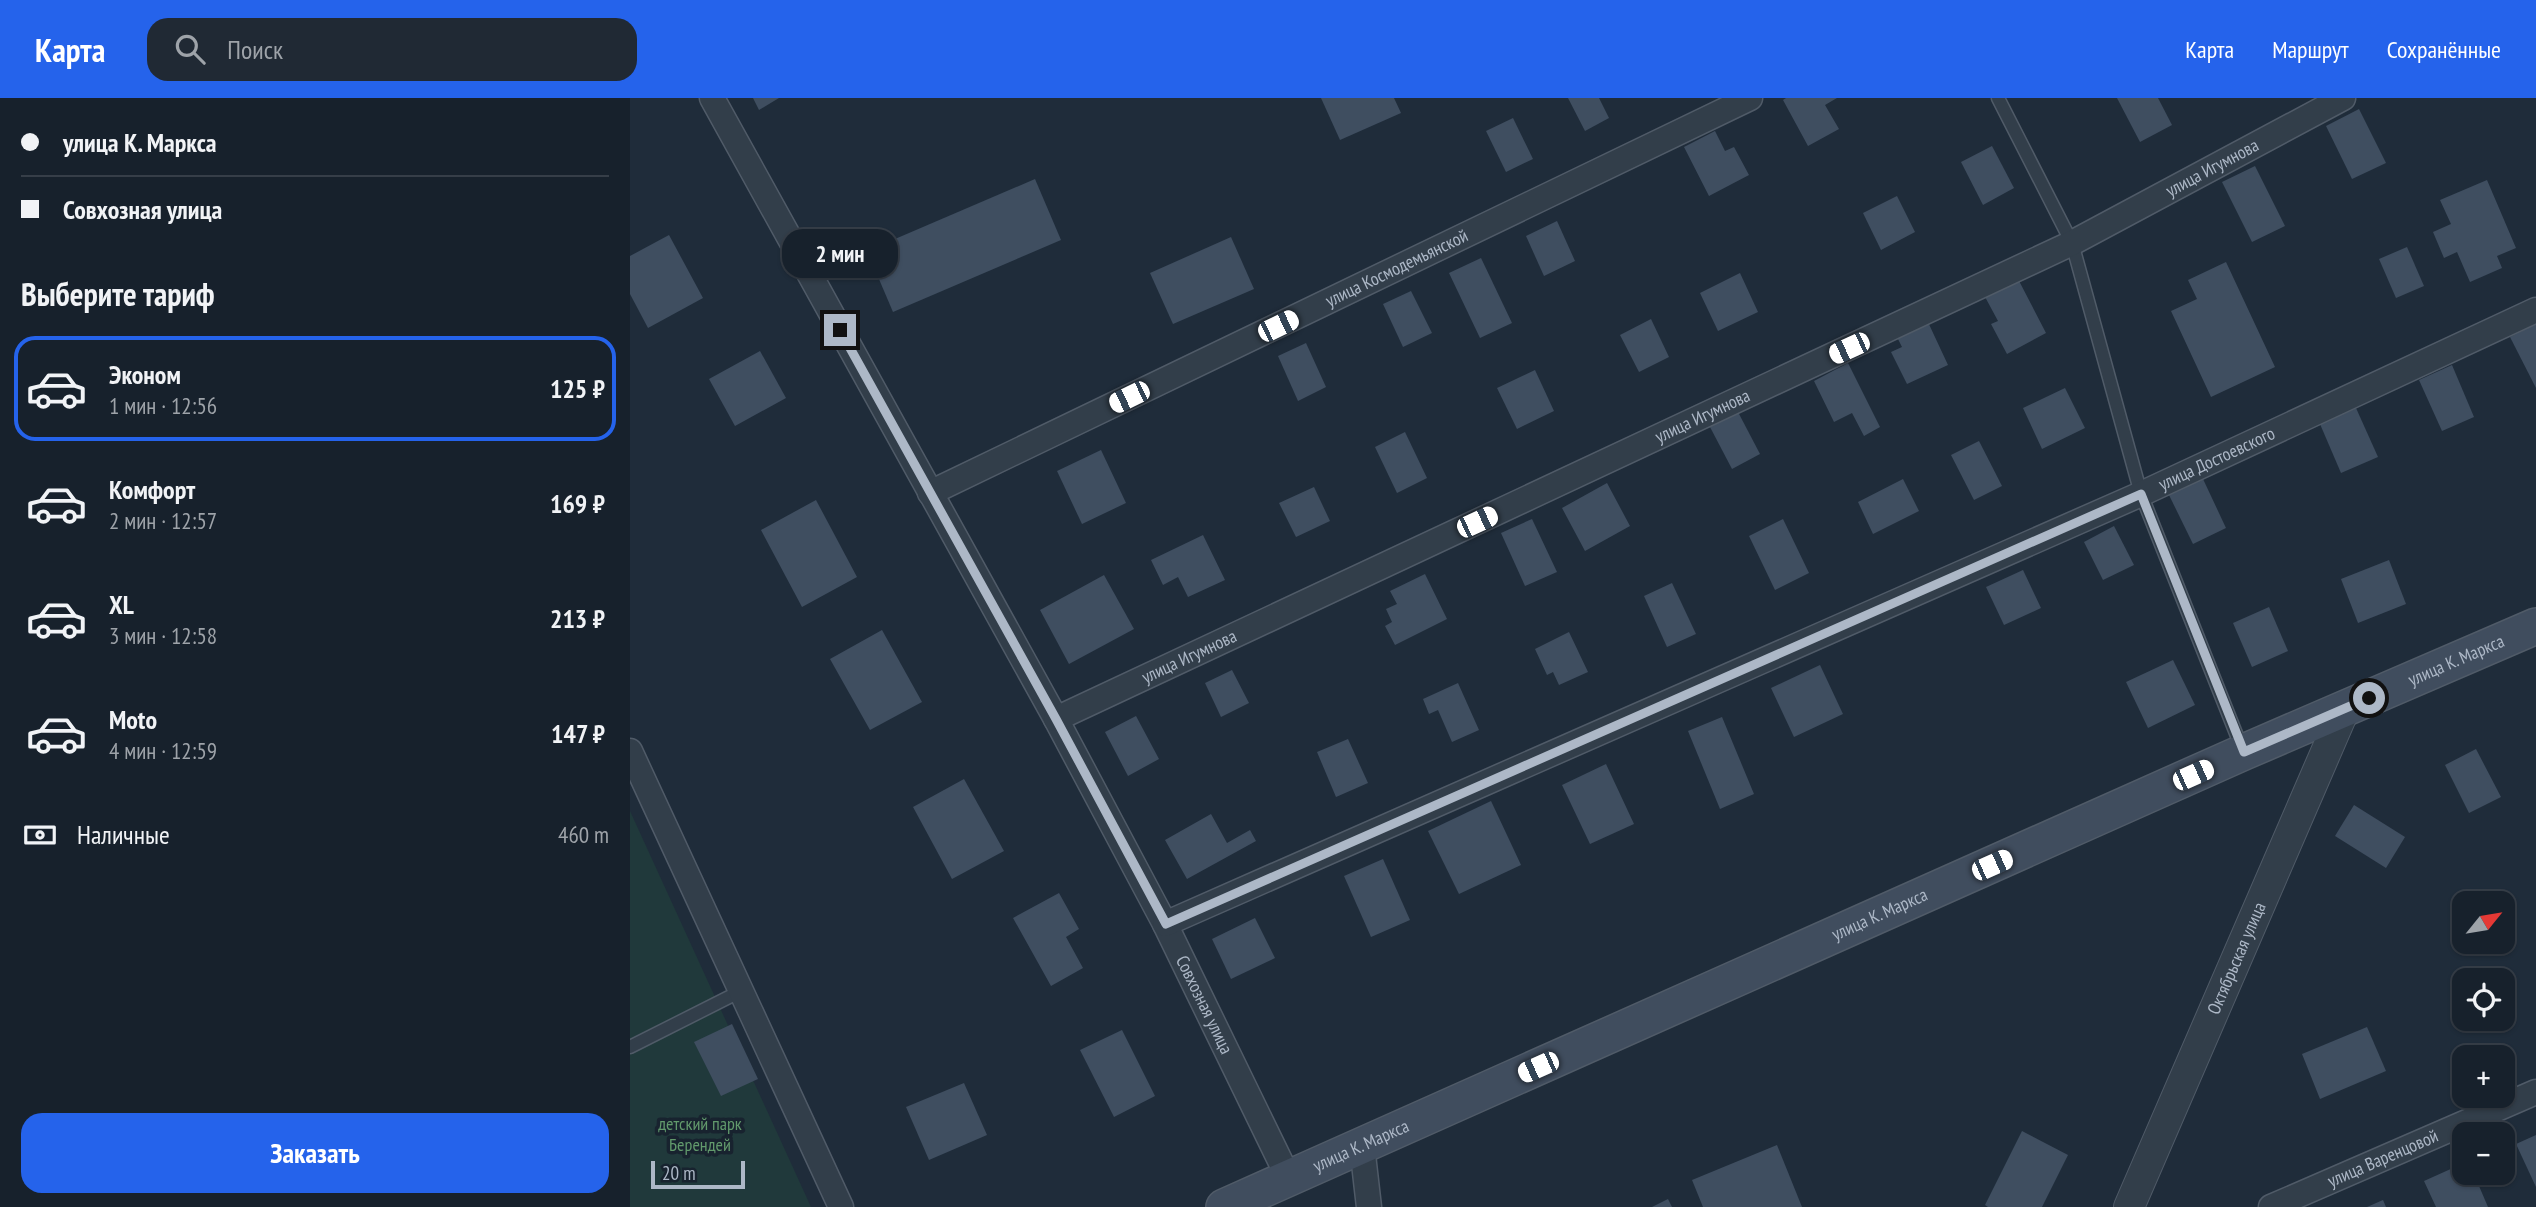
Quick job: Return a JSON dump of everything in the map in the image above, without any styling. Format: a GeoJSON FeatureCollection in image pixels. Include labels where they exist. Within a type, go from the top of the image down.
{"type":"FeatureCollection","features":[{"type":"Feature","properties":{"kind":"main road","name":"улица К. Маркса"},"geometry":{"type":"LineString","coordinates":[[1224,1207],[2244,752],[2536,626]]}},
{"type":"Feature","properties":{"kind":"street","name":"Совхозная улица"},"geometry":{"type":"LineString","coordinates":[[712,98],[1056,719],[1166,924],[1289,1179]]}},
{"type":"Feature","properties":{"kind":"street","name":"улица Космодемьянской"},"geometry":{"type":"LineString","coordinates":[[930,493],[1750,98]]}},
{"type":"Feature","properties":{"kind":"street","name":"улица Игумнова"},"geometry":{"type":"LineString","coordinates":[[1056,719],[2072,243],[2343,98]]}},
{"type":"Feature","properties":{"kind":"street","name":"улица Достоевского"},"geometry":{"type":"LineString","coordinates":[[1166,924],[2141,494],[2536,310]]}},
{"type":"Feature","properties":{"kind":"street","name":"Октябрьская улица"},"geometry":{"type":"LineString","coordinates":[[2129,1207],[2345,708]]}},
{"type":"Feature","properties":{"kind":"street"},"geometry":{"type":"LineString","coordinates":[[630,751],[841,1207]]}},
{"type":"Feature","properties":{"kind":"street","name":"улица Варенцовой"},"geometry":{"type":"LineString","coordinates":[[2271,1207],[2536,1092]]}},
{"type":"Feature","properties":{"kind":"street"},"geometry":{"type":"LineString","coordinates":[[1362,1146],[1369,1207]]}},
{"type":"Feature","properties":{"kind":"lane"},"geometry":{"type":"LineString","coordinates":[[1998,98],[2072,243],[2141,494],[2244,752]]}},
{"type":"Feature","properties":{"kind":"lane"},"geometry":{"type":"LineString","coordinates":[[630,1047],[741,991]]}},
{"type":"Feature","properties":{"kind":"green space","name":"детский парк Берендей"},"geometry":{"type":"Polygon","coordinates":[[[630,811],[811,1207],[630,1207],[630,811]]]}},
{"type":"Feature","properties":{"kind":"building"},"geometry":{"type":"Polygon","coordinates":[[[753,98],[779,98],[759,110],[753,98]]]}},
{"type":"Feature","properties":{"kind":"building"},"geometry":{"type":"Polygon","coordinates":[[[1321,98],[1394,98],[1401,113],[1340,140],[1321,98]]]}},
{"type":"Feature","properties":{"kind":"building"},"geometry":{"type":"Polygon","coordinates":[[[1568,98],[1599,98],[1609,118],[1585,131],[1568,98]]]}},
{"type":"Feature","properties":{"kind":"building"},"geometry":{"type":"Polygon","coordinates":[[[1837,98],[1825,105],[1839,129],[1808,146],[1783,100],[1837,98]]]}},
{"type":"Feature","properties":{"kind":"building"},"geometry":{"type":"Polygon","coordinates":[[[2117,98],[2158,98],[2172,125],[2140,142],[2117,98]]]}},
{"type":"Feature","properties":{"kind":"building"},"geometry":{"type":"Polygon","coordinates":[[[2359,109],[2386,163],[2352,179],[2326,126],[2359,109]]]}},
{"type":"Feature","properties":{"kind":"building"},"geometry":{"type":"Polygon","coordinates":[[[1513,118],[1533,159],[1506,172],[1486,131],[1513,118]]]}},
{"type":"Feature","properties":{"kind":"building"},"geometry":{"type":"Polygon","coordinates":[[[1715,131],[1725,151],[1734,147],[1749,175],[1709,196],[1684,147],[1715,131]]]}},
{"type":"Feature","properties":{"kind":"building"},"geometry":{"type":"Polygon","coordinates":[[[1992,146],[2014,188],[1983,205],[1961,162],[1992,146]]]}},
{"type":"Feature","properties":{"kind":"building"},"geometry":{"type":"Polygon","coordinates":[[[2255,166],[2285,226],[2252,242],[2222,182],[2255,166]]]}},
{"type":"Feature","properties":{"kind":"building"},"geometry":{"type":"Polygon","coordinates":[[[1035,179],[1061,240],[893,312],[867,251],[1035,179]]]}},
{"type":"Feature","properties":{"kind":"building"},"geometry":{"type":"Polygon","coordinates":[[[2487,180],[2516,248],[2497,256],[2502,268],[2470,282],[2457,252],[2444,258],[2433,232],[2451,224],[2440,200],[2487,180]]]}},
{"type":"Feature","properties":{"kind":"building"},"geometry":{"type":"Polygon","coordinates":[[[1897,196],[1915,232],[1881,250],[1863,213],[1897,196]]]}},
{"type":"Feature","properties":{"kind":"building"},"geometry":{"type":"Polygon","coordinates":[[[1557,221],[1575,261],[1544,276],[1526,236],[1557,221]]]}},
{"type":"Feature","properties":{"kind":"building"},"geometry":{"type":"Polygon","coordinates":[[[669,235],[703,298],[648,328],[630,294],[630,256],[669,235]]]}},
{"type":"Feature","properties":{"kind":"building"},"geometry":{"type":"Polygon","coordinates":[[[1231,237],[1254,289],[1173,324],[1150,273],[1231,237]]]}},
{"type":"Feature","properties":{"kind":"building"},"geometry":{"type":"Polygon","coordinates":[[[2407,247],[2424,286],[2396,298],[2379,259],[2407,247]]]}},
{"type":"Feature","properties":{"kind":"building"},"geometry":{"type":"Polygon","coordinates":[[[1481,258],[1512,323],[1480,338],[1449,273],[1481,258]]]}},
{"type":"Feature","properties":{"kind":"building"},"geometry":{"type":"Polygon","coordinates":[[[2226,262],[2275,367],[2211,397],[2171,311],[2197,299],[2188,280],[2226,262]]]}},
{"type":"Feature","properties":{"kind":"building"},"geometry":{"type":"Polygon","coordinates":[[[1740,273],[1758,312],[1718,331],[1700,293],[1740,273]]]}},
{"type":"Feature","properties":{"kind":"building"},"geometry":{"type":"Polygon","coordinates":[[[2017,277],[2046,333],[2007,354],[1991,324],[1998,321],[1984,295],[2017,277]]]}},
{"type":"Feature","properties":{"kind":"building"},"geometry":{"type":"Polygon","coordinates":[[[1411,291],[1432,333],[1403,347],[1383,304],[1411,291]]]}},
{"type":"Feature","properties":{"kind":"building"},"geometry":{"type":"Polygon","coordinates":[[[1651,319],[1669,357],[1639,372],[1620,335],[1651,319]]]}},
{"type":"Feature","properties":{"kind":"building"},"geometry":{"type":"Polygon","coordinates":[[[1927,320],[1948,365],[1907,384],[1891,352],[1902,347],[1896,335],[1927,320]]]}},
{"type":"Feature","properties":{"kind":"building"},"geometry":{"type":"Polygon","coordinates":[[[2536,324],[2536,388],[2510,337],[2536,324]]]}},
{"type":"Feature","properties":{"kind":"building"},"geometry":{"type":"Polygon","coordinates":[[[1306,343],[1326,387],[1298,401],[1278,356],[1306,343]]]}},
{"type":"Feature","properties":{"kind":"building"},"geometry":{"type":"Polygon","coordinates":[[[760,351],[786,398],[735,426],[709,379],[760,351]]]}},
{"type":"Feature","properties":{"kind":"building"},"geometry":{"type":"Polygon","coordinates":[[[1848,363],[1880,427],[1864,436],[1852,413],[1834,422],[1814,381],[1848,363]]]}},
{"type":"Feature","properties":{"kind":"building"},"geometry":{"type":"Polygon","coordinates":[[[2452,365],[2474,417],[2442,431],[2419,380],[2452,365]]]}},
{"type":"Feature","properties":{"kind":"building"},"geometry":{"type":"Polygon","coordinates":[[[1535,370],[1554,411],[1517,429],[1497,388],[1535,370]]]}},
{"type":"Feature","properties":{"kind":"building"},"geometry":{"type":"Polygon","coordinates":[[[2065,388],[2085,428],[2042,449],[2023,408],[2065,388]]]}},
{"type":"Feature","properties":{"kind":"building"},"geometry":{"type":"Polygon","coordinates":[[[2356,408],[2378,457],[2341,473],[2320,424],[2356,408]]]}},
{"type":"Feature","properties":{"kind":"building"},"geometry":{"type":"Polygon","coordinates":[[[1738,412],[1760,454],[1732,469],[1710,427],[1738,412]]]}},
{"type":"Feature","properties":{"kind":"building"},"geometry":{"type":"Polygon","coordinates":[[[1405,432],[1427,478],[1397,493],[1375,447],[1405,432]]]}},
{"type":"Feature","properties":{"kind":"building"},"geometry":{"type":"Polygon","coordinates":[[[1979,441],[2002,486],[1974,500],[1951,455],[1979,441]]]}},
{"type":"Feature","properties":{"kind":"building"},"geometry":{"type":"Polygon","coordinates":[[[1101,450],[1126,503],[1082,524],[1057,471],[1101,450]]]}},
{"type":"Feature","properties":{"kind":"building"},"geometry":{"type":"Polygon","coordinates":[[[1903,479],[1919,511],[1873,534],[1858,502],[1903,479]]]}},
{"type":"Feature","properties":{"kind":"building"},"geometry":{"type":"Polygon","coordinates":[[[2203,479],[2226,528],[2193,544],[2169,495],[2203,479]]]}},
{"type":"Feature","properties":{"kind":"building"},"geometry":{"type":"Polygon","coordinates":[[[1607,483],[1630,526],[1585,551],[1562,508],[1607,483]]]}},
{"type":"Feature","properties":{"kind":"building"},"geometry":{"type":"Polygon","coordinates":[[[1314,487],[1330,521],[1296,537],[1279,503],[1314,487]]]}},
{"type":"Feature","properties":{"kind":"building"},"geometry":{"type":"Polygon","coordinates":[[[816,500],[857,577],[802,607],[761,530],[816,500]]]}},
{"type":"Feature","properties":{"kind":"building"},"geometry":{"type":"Polygon","coordinates":[[[1532,519],[1557,572],[1525,586],[1501,533],[1532,519]]]}},
{"type":"Feature","properties":{"kind":"building"},"geometry":{"type":"Polygon","coordinates":[[[1783,519],[1809,573],[1775,590],[1749,536],[1783,519]]]}},
{"type":"Feature","properties":{"kind":"building"},"geometry":{"type":"Polygon","coordinates":[[[2114,526],[2134,565],[2103,580],[2084,542],[2114,526]]]}},
{"type":"Feature","properties":{"kind":"building"},"geometry":{"type":"Polygon","coordinates":[[[1203,535],[1225,580],[1188,597],[1178,577],[1163,585],[1151,560],[1203,535]]]}},
{"type":"Feature","properties":{"kind":"building"},"geometry":{"type":"Polygon","coordinates":[[[2389,560],[2406,604],[2358,623],[2341,579],[2389,560]]]}},
{"type":"Feature","properties":{"kind":"building"},"geometry":{"type":"Polygon","coordinates":[[[2023,570],[2041,608],[2004,625],[1986,587],[2023,570]]]}},
{"type":"Feature","properties":{"kind":"building"},"geometry":{"type":"Polygon","coordinates":[[[1425,574],[1447,619],[1395,645],[1385,626],[1392,622],[1386,609],[1397,604],[1390,591],[1425,574]]]}},
{"type":"Feature","properties":{"kind":"building"},"geometry":{"type":"Polygon","coordinates":[[[1104,575],[1134,629],[1069,664],[1040,610],[1104,575]]]}},
{"type":"Feature","properties":{"kind":"building"},"geometry":{"type":"Polygon","coordinates":[[[1672,583],[1696,634],[1667,647],[1644,596],[1672,583]]]}},
{"type":"Feature","properties":{"kind":"building"},"geometry":{"type":"Polygon","coordinates":[[[2269,607],[2288,651],[2252,667],[2233,623],[2269,607]]]}},
{"type":"Feature","properties":{"kind":"building"},"geometry":{"type":"Polygon","coordinates":[[[882,630],[922,702],[870,730],[830,659],[882,630]]]}},
{"type":"Feature","properties":{"kind":"building"},"geometry":{"type":"Polygon","coordinates":[[[1569,632],[1588,672],[1559,685],[1553,672],[1547,675],[1535,649],[1569,632]]]}},
{"type":"Feature","properties":{"kind":"building"},"geometry":{"type":"Polygon","coordinates":[[[2173,660],[2195,705],[2148,728],[2126,682],[2173,660]]]}},
{"type":"Feature","properties":{"kind":"building"},"geometry":{"type":"Polygon","coordinates":[[[1820,665],[1843,714],[1794,737],[1771,688],[1820,665]]]}},
{"type":"Feature","properties":{"kind":"building"},"geometry":{"type":"Polygon","coordinates":[[[1232,670],[1249,703],[1221,717],[1205,683],[1232,670]]]}},
{"type":"Feature","properties":{"kind":"building"},"geometry":{"type":"Polygon","coordinates":[[[1458,683],[1479,730],[1452,742],[1438,710],[1429,714],[1423,699],[1458,683]]]}},
{"type":"Feature","properties":{"kind":"building"},"geometry":{"type":"Polygon","coordinates":[[[1136,716],[1159,759],[1128,776],[1105,732],[1136,716]]]}},
{"type":"Feature","properties":{"kind":"building"},"geometry":{"type":"Polygon","coordinates":[[[1722,717],[1754,794],[1720,809],[1688,731],[1722,717]]]}},
{"type":"Feature","properties":{"kind":"building"},"geometry":{"type":"Polygon","coordinates":[[[1348,739],[1368,783],[1336,797],[1317,752],[1348,739]]]}},
{"type":"Feature","properties":{"kind":"building"},"geometry":{"type":"Polygon","coordinates":[[[2476,749],[2501,797],[2469,813],[2445,765],[2476,749]]]}},
{"type":"Feature","properties":{"kind":"building"},"geometry":{"type":"Polygon","coordinates":[[[1606,764],[1634,824],[1590,844],[1562,785],[1606,764]]]}},
{"type":"Feature","properties":{"kind":"building"},"geometry":{"type":"Polygon","coordinates":[[[964,779],[1004,851],[952,879],[913,807],[964,779]]]}},
{"type":"Feature","properties":{"kind":"building"},"geometry":{"type":"Polygon","coordinates":[[[1491,801],[1521,865],[1459,894],[1428,831],[1491,801]]]}},
{"type":"Feature","properties":{"kind":"building"},"geometry":{"type":"Polygon","coordinates":[[[2354,805],[2405,837],[2386,868],[2335,836],[2354,805]]]}},
{"type":"Feature","properties":{"kind":"building"},"geometry":{"type":"Polygon","coordinates":[[[1211,814],[1227,843],[1250,830],[1256,841],[1187,879],[1165,840],[1211,814]]]}},
{"type":"Feature","properties":{"kind":"building"},"geometry":{"type":"Polygon","coordinates":[[[1383,859],[1410,920],[1371,937],[1344,876],[1383,859]]]}},
{"type":"Feature","properties":{"kind":"building"},"geometry":{"type":"Polygon","coordinates":[[[1059,893],[1079,929],[1066,937],[1083,968],[1051,986],[1013,918],[1059,893]]]}},
{"type":"Feature","properties":{"kind":"building"},"geometry":{"type":"Polygon","coordinates":[[[1255,918],[1275,958],[1231,979],[1212,939],[1255,918]]]}},
{"type":"Feature","properties":{"kind":"building"},"geometry":{"type":"Polygon","coordinates":[[[732,1024],[758,1079],[721,1096],[694,1042],[732,1024]]]}},
{"type":"Feature","properties":{"kind":"building"},"geometry":{"type":"Polygon","coordinates":[[[2367,1027],[2386,1071],[2320,1099],[2302,1054],[2367,1027]]]}},
{"type":"Feature","properties":{"kind":"building"},"geometry":{"type":"Polygon","coordinates":[[[1122,1030],[1155,1096],[1114,1117],[1080,1050],[1122,1030]]]}},
{"type":"Feature","properties":{"kind":"building"},"geometry":{"type":"Polygon","coordinates":[[[964,1083],[987,1135],[929,1160],[906,1107],[964,1083]]]}},
{"type":"Feature","properties":{"kind":"building"},"geometry":{"type":"Polygon","coordinates":[[[2022,1131],[2068,1155],[2042,1207],[1988,1207],[1985,1205],[2022,1131]]]}},
{"type":"Feature","properties":{"kind":"building"},"geometry":{"type":"Polygon","coordinates":[[[2536,1135],[2536,1187],[2516,1144],[2536,1135]]]}},
{"type":"Feature","properties":{"kind":"building"},"geometry":{"type":"Polygon","coordinates":[[[1777,1145],[1802,1207],[1703,1207],[1692,1180],[1777,1145]]]}},
{"type":"Feature","properties":{"kind":"building"},"geometry":{"type":"Polygon","coordinates":[[[2452,1168],[2452,1185],[2479,1185],[2488,1207],[2436,1207],[2424,1181],[2452,1168]]]}},
{"type":"Feature","properties":{"kind":"building"},"geometry":{"type":"Polygon","coordinates":[[[1668,1199],[1672,1207],[1652,1207],[1668,1199]]]}},
{"type":"Feature","properties":{"kind":"building"},"geometry":{"type":"Polygon","coordinates":[[[2383,1200],[2386,1207],[2367,1207],[2383,1200]]]}},
{"type":"Feature","properties":{"kind":"route"},"geometry":{"type":"LineString","coordinates":[[840,330],[1056,719],[1166,924],[2141,494],[2244,752],[2369,698]]}}]}
